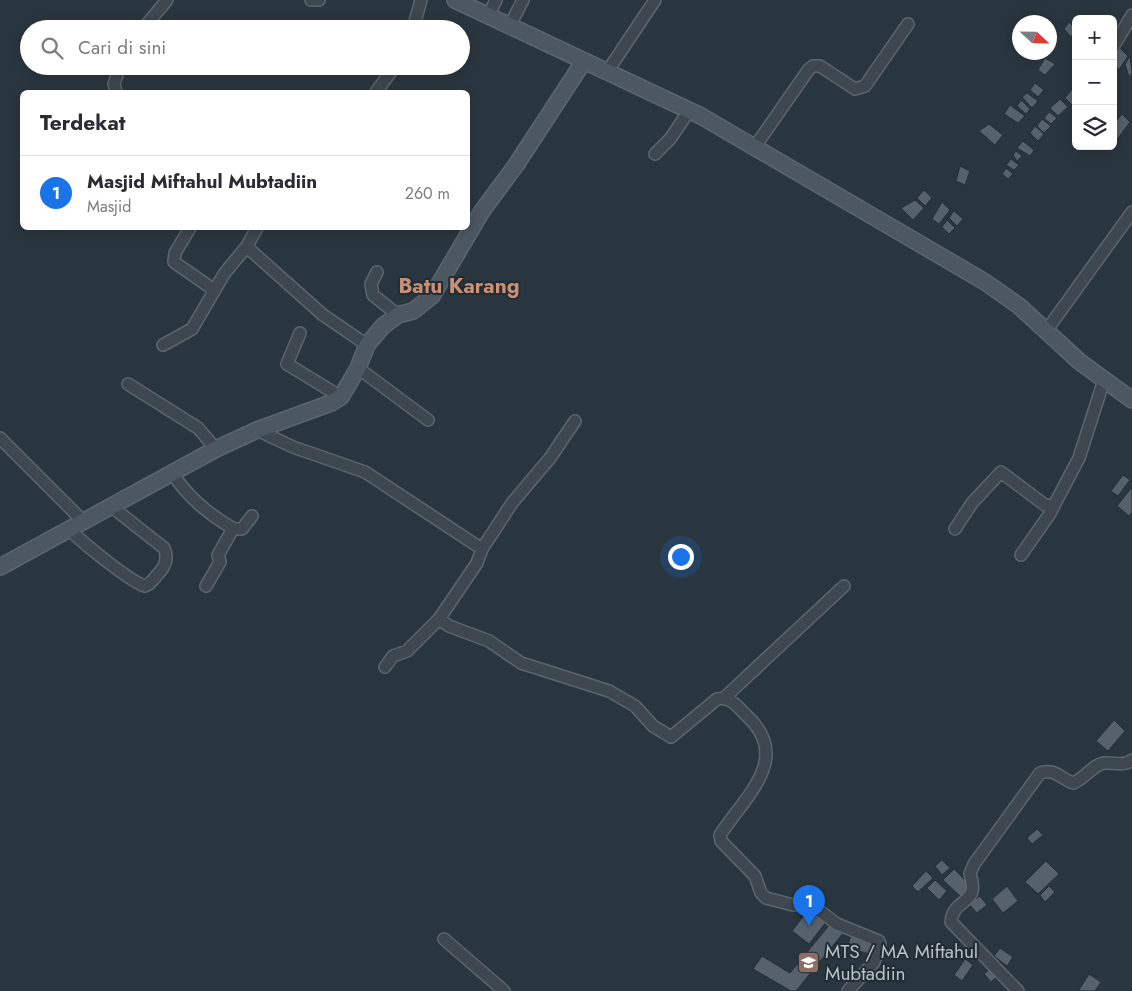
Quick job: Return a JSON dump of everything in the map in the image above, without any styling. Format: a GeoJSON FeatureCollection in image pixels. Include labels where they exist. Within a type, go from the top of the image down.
{"type":"FeatureCollection","features":[{"type":"Feature","properties":{"kind":"street"},"geometry":{"type":"LineString","coordinates":[[150,20],[167,0]]}},
{"type":"Feature","properties":{"kind":"street"},"geometry":{"type":"LineString","coordinates":[[311,0],[319,0]]}},
{"type":"Feature","properties":{"kind":"street"},"geometry":{"type":"LineString","coordinates":[[415,20],[421,0]]}},
{"type":"Feature","properties":{"kind":"street"},"geometry":{"type":"LineString","coordinates":[[454,0],[689,111],[984,282],[1019,306],[1080,362],[1132,400]]}},
{"type":"Feature","properties":{"kind":"street"},"geometry":{"type":"LineString","coordinates":[[488,16],[496,0]]}},
{"type":"Feature","properties":{"kind":"street"},"geometry":{"type":"LineString","coordinates":[[509,27],[522,0]]}},
{"type":"Feature","properties":{"kind":"street"},"geometry":{"type":"LineString","coordinates":[[607,72],[655,0]]}},
{"type":"Feature","properties":{"kind":"street"},"geometry":{"type":"LineString","coordinates":[[1117,40],[1132,15]]}},
{"type":"Feature","properties":{"kind":"street"},"geometry":{"type":"LineString","coordinates":[[754,148],[809,68],[820,66],[855,89],[861,89],[908,24]]}},
{"type":"Feature","properties":{"kind":"street"},"geometry":{"type":"LineString","coordinates":[[0,567],[216,449],[257,430],[331,403],[341,397],[358,368],[367,345],[383,326],[398,315],[413,311],[432,296],[482,211],[516,165],[584,60]]}},
{"type":"Feature","properties":{"kind":"street"},"geometry":{"type":"LineString","coordinates":[[116,90],[114,84],[117,75]]}},
{"type":"Feature","properties":{"kind":"street"},"geometry":{"type":"LineString","coordinates":[[377,90],[388,75]]}},
{"type":"Feature","properties":{"kind":"street"},"geometry":{"type":"LineString","coordinates":[[655,154],[670,140],[689,111]]}},
{"type":"Feature","properties":{"kind":"street"},"geometry":{"type":"LineString","coordinates":[[1046,331],[1132,212]]}},
{"type":"Feature","properties":{"kind":"street"},"geometry":{"type":"LineString","coordinates":[[189,230],[175,253],[174,262],[214,290]]}},
{"type":"Feature","properties":{"kind":"street"},"geometry":{"type":"LineString","coordinates":[[163,345],[192,328],[214,290],[247,246],[256,230]]}},
{"type":"Feature","properties":{"kind":"street"},"geometry":{"type":"LineString","coordinates":[[247,246],[317,310],[367,345]]}},
{"type":"Feature","properties":{"kind":"street"},"geometry":{"type":"LineString","coordinates":[[378,272],[371,284],[373,295],[398,315]]}},
{"type":"Feature","properties":{"kind":"street"},"geometry":{"type":"LineString","coordinates":[[300,334],[287,359],[287,364],[341,397]]}},
{"type":"Feature","properties":{"kind":"street"},"geometry":{"type":"LineString","coordinates":[[358,368],[428,420]]}},
{"type":"Feature","properties":{"kind":"street"},"geometry":{"type":"LineString","coordinates":[[1022,555],[1053,506],[1079,458],[1104,380]]}},
{"type":"Feature","properties":{"kind":"street"},"geometry":{"type":"LineString","coordinates":[[128,384],[198,428],[216,449]]}},
{"type":"Feature","properties":{"kind":"street"},"geometry":{"type":"LineString","coordinates":[[385,667],[393,656],[407,650],[439,618],[477,563],[482,550],[512,502],[550,458],[575,421]]}},
{"type":"Feature","properties":{"kind":"street"},"geometry":{"type":"LineString","coordinates":[[257,430],[294,447],[365,472],[482,550]]}},
{"type":"Feature","properties":{"kind":"street"},"geometry":{"type":"LineString","coordinates":[[0,438],[84,522]]}},
{"type":"Feature","properties":{"kind":"street"},"geometry":{"type":"LineString","coordinates":[[954,529],[972,503],[1001,472],[1045,505],[1053,506]]}},
{"type":"Feature","properties":{"kind":"street"},"geometry":{"type":"LineString","coordinates":[[172,473],[182,488],[202,508],[234,529],[242,529],[252,516]]}},
{"type":"Feature","properties":{"kind":"street"},"geometry":{"type":"LineString","coordinates":[[70,530],[85,544],[141,585],[149,584],[165,567],[166,553],[164,548],[112,507]]}},
{"type":"Feature","properties":{"kind":"street"},"geometry":{"type":"LineString","coordinates":[[206,586],[220,562],[218,555],[234,529]]}},
{"type":"Feature","properties":{"kind":"street"},"geometry":{"type":"LineString","coordinates":[[724,698],[844,586]]}},
{"type":"Feature","properties":{"kind":"street"},"geometry":{"type":"LineString","coordinates":[[439,618],[449,626],[489,641],[521,663],[589,683],[609,692],[635,706],[652,726],[670,737],[717,699],[724,698],[730,700],[754,722],[765,738],[768,747],[763,770],[720,835],[721,841],[755,876],[761,893],[766,898],[793,905],[809,904],[837,924],[879,941],[880,944],[874,962],[848,991]]}},
{"type":"Feature","properties":{"kind":"street"},"geometry":{"type":"LineString","coordinates":[[1018,991],[951,922],[956,910],[972,894],[974,888],[970,874],[972,869],[1040,773],[1048,770],[1056,772],[1073,782],[1080,780],[1104,763],[1127,763],[1132,760]]}},
{"type":"Feature","properties":{"kind":"street"},"geometry":{"type":"LineString","coordinates":[[444,939],[504,991]]}},
{"type":"Feature","properties":{"kind":"building"},"geometry":{"type":"Polygon","coordinates":[[[1069,22],[1072,25],[1071,37],[1064,29],[1069,22]]]}},
{"type":"Feature","properties":{"kind":"building"},"geometry":{"type":"Polygon","coordinates":[[[1120,48],[1128,56],[1119,70],[1117,67],[1117,52],[1120,48]]]}},
{"type":"Feature","properties":{"kind":"building"},"geometry":{"type":"Polygon","coordinates":[[[1130,56],[1132,73],[1129,77],[1125,64],[1130,56]]]}},
{"type":"Feature","properties":{"kind":"building"},"geometry":{"type":"Polygon","coordinates":[[[1044,60],[1048,60],[1055,64],[1045,75],[1038,70],[1044,60]]]}},
{"type":"Feature","properties":{"kind":"building"},"geometry":{"type":"Polygon","coordinates":[[[1035,83],[1044,90],[1038,97],[1030,90],[1035,83]]]}},
{"type":"Feature","properties":{"kind":"building"},"geometry":{"type":"Polygon","coordinates":[[[1072,89],[1072,105],[1065,98],[1072,89]]]}},
{"type":"Feature","properties":{"kind":"building"},"geometry":{"type":"Polygon","coordinates":[[[1027,93],[1038,101],[1032,108],[1022,97],[1027,93]]]}},
{"type":"Feature","properties":{"kind":"building"},"geometry":{"type":"Polygon","coordinates":[[[1060,99],[1068,107],[1058,116],[1050,108],[1060,99]]]}},
{"type":"Feature","properties":{"kind":"building"},"geometry":{"type":"Polygon","coordinates":[[[1021,100],[1030,109],[1026,114],[1017,106],[1021,100]]]}},
{"type":"Feature","properties":{"kind":"building"},"geometry":{"type":"Polygon","coordinates":[[[1010,105],[1025,116],[1018,123],[1004,114],[1010,105]]]}},
{"type":"Feature","properties":{"kind":"building"},"geometry":{"type":"Polygon","coordinates":[[[1049,112],[1057,118],[1051,124],[1044,118],[1049,112]]]}},
{"type":"Feature","properties":{"kind":"building"},"geometry":{"type":"Polygon","coordinates":[[[1122,114],[1130,122],[1117,140],[1117,120],[1122,114]]]}},
{"type":"Feature","properties":{"kind":"building"},"geometry":{"type":"Polygon","coordinates":[[[1042,119],[1051,126],[1044,133],[1037,126],[1042,119]]]}},
{"type":"Feature","properties":{"kind":"building"},"geometry":{"type":"Polygon","coordinates":[[[989,124],[1003,135],[995,145],[979,131],[989,124]]]}},
{"type":"Feature","properties":{"kind":"building"},"geometry":{"type":"Polygon","coordinates":[[[1035,126],[1044,134],[1038,141],[1030,133],[1035,126]]]}},
{"type":"Feature","properties":{"kind":"building"},"geometry":{"type":"Polygon","coordinates":[[[1023,141],[1034,150],[1030,156],[1017,148],[1023,141]]]}},
{"type":"Feature","properties":{"kind":"building"},"geometry":{"type":"Polygon","coordinates":[[[1016,151],[1022,156],[1017,161],[1013,155],[1016,151]]]}},
{"type":"Feature","properties":{"kind":"building"},"geometry":{"type":"Polygon","coordinates":[[[1011,159],[1019,165],[1014,170],[1006,165],[1011,159]]]}},
{"type":"Feature","properties":{"kind":"building"},"geometry":{"type":"Polygon","coordinates":[[[960,166],[970,171],[965,185],[956,181],[960,166]]]}},
{"type":"Feature","properties":{"kind":"building"},"geometry":{"type":"Polygon","coordinates":[[[1006,168],[1013,174],[1008,179],[1002,174],[1006,168]]]}},
{"type":"Feature","properties":{"kind":"building"},"geometry":{"type":"Polygon","coordinates":[[[924,190],[932,198],[925,206],[917,198],[924,190]]]}},
{"type":"Feature","properties":{"kind":"building"},"geometry":{"type":"Polygon","coordinates":[[[915,200],[924,208],[913,220],[901,208],[915,200]]]}},
{"type":"Feature","properties":{"kind":"building"},"geometry":{"type":"Polygon","coordinates":[[[942,202],[950,210],[939,224],[932,219],[942,202]]]}},
{"type":"Feature","properties":{"kind":"building"},"geometry":{"type":"Polygon","coordinates":[[[954,211],[963,219],[957,226],[949,218],[954,211]]]}},
{"type":"Feature","properties":{"kind":"building"},"geometry":{"type":"Polygon","coordinates":[[[947,220],[955,228],[949,234],[942,227],[947,220]]]}},
{"type":"Feature","properties":{"kind":"building"},"geometry":{"type":"Polygon","coordinates":[[[1123,475],[1130,480],[1118,496],[1111,491],[1123,475]]]}},
{"type":"Feature","properties":{"kind":"building"},"geometry":{"type":"Polygon","coordinates":[[[1132,487],[1132,512],[1129,516],[1117,506],[1132,487]]]}},
{"type":"Feature","properties":{"kind":"building"},"geometry":{"type":"Polygon","coordinates":[[[1114,720],[1125,731],[1108,751],[1096,741],[1114,720]]]}},
{"type":"Feature","properties":{"kind":"building"},"geometry":{"type":"Polygon","coordinates":[[[1037,829],[1043,835],[1032,844],[1027,838],[1037,829]]]}},
{"type":"Feature","properties":{"kind":"building"},"geometry":{"type":"Polygon","coordinates":[[[942,860],[950,868],[942,875],[935,866],[942,860]]]}},
{"type":"Feature","properties":{"kind":"building"},"geometry":{"type":"Polygon","coordinates":[[[1046,861],[1059,874],[1038,894],[1025,882],[1046,861]]]}},
{"type":"Feature","properties":{"kind":"building"},"geometry":{"type":"Polygon","coordinates":[[[954,869],[971,886],[961,897],[943,880],[954,869]]]}},
{"type":"Feature","properties":{"kind":"building"},"geometry":{"type":"Polygon","coordinates":[[[926,871],[933,878],[918,892],[912,886],[926,871]]]}},
{"type":"Feature","properties":{"kind":"building"},"geometry":{"type":"Polygon","coordinates":[[[935,880],[947,891],[939,900],[927,888],[935,880]]]}},
{"type":"Feature","properties":{"kind":"building"},"geometry":{"type":"Polygon","coordinates":[[[1007,886],[1018,901],[1003,913],[992,899],[1007,886]]]}},
{"type":"Feature","properties":{"kind":"building"},"geometry":{"type":"Polygon","coordinates":[[[1049,886],[1055,892],[1045,902],[1040,895],[1049,886]]]}},
{"type":"Feature","properties":{"kind":"building"},"geometry":{"type":"Polygon","coordinates":[[[980,896],[987,905],[977,913],[969,904],[980,896]]]}},
{"type":"Feature","properties":{"kind":"building"},"geometry":{"type":"Polygon","coordinates":[[[809,909],[826,922],[809,944],[792,931],[809,909]]]}},
{"type":"Feature","properties":{"kind":"building","name":"MTS / MA Miftahul Mubtadiin"},"geometry":{"type":"Polygon","coordinates":[[[831,923],[844,932],[796,991],[791,991],[753,969],[762,956],[790,973],[831,923]]]}},
{"type":"Feature","properties":{"kind":"building","name":"MTS / MA Miftahul Mubtadiin"},"geometry":{"type":"Polygon","coordinates":[[[852,933],[879,943],[875,956],[847,947],[852,933]]]}},
{"type":"Feature","properties":{"kind":"building"},"geometry":{"type":"Polygon","coordinates":[[[1000,948],[1013,957],[1007,966],[994,956],[1000,948]]]}},
{"type":"Feature","properties":{"kind":"building"},"geometry":{"type":"Polygon","coordinates":[[[965,959],[973,965],[962,981],[954,975],[965,959]]]}},
{"type":"Feature","properties":{"kind":"building"},"geometry":{"type":"Polygon","coordinates":[[[992,967],[999,975],[991,982],[984,974],[992,967]]]}},
{"type":"Feature","properties":{"kind":"building"},"geometry":{"type":"Polygon","coordinates":[[[1089,974],[1101,982],[1095,991],[1079,990],[1089,974]]]}},
{"type":"Feature","properties":{"kind":"place","name":"Masjid Miftahul Mubtadiin"},"geometry":{"type":"Point","coordinates":[809,926]}},
{"type":"Feature","properties":{"kind":"place","name":"MTS / MA Miftahul Mubtadiin"},"geometry":{"type":"Point","coordinates":[809,962]}},
{"type":"Feature","properties":{"kind":"district","name":"Batu Karang"},"geometry":{"type":"Point","coordinates":[459,286]}}]}
